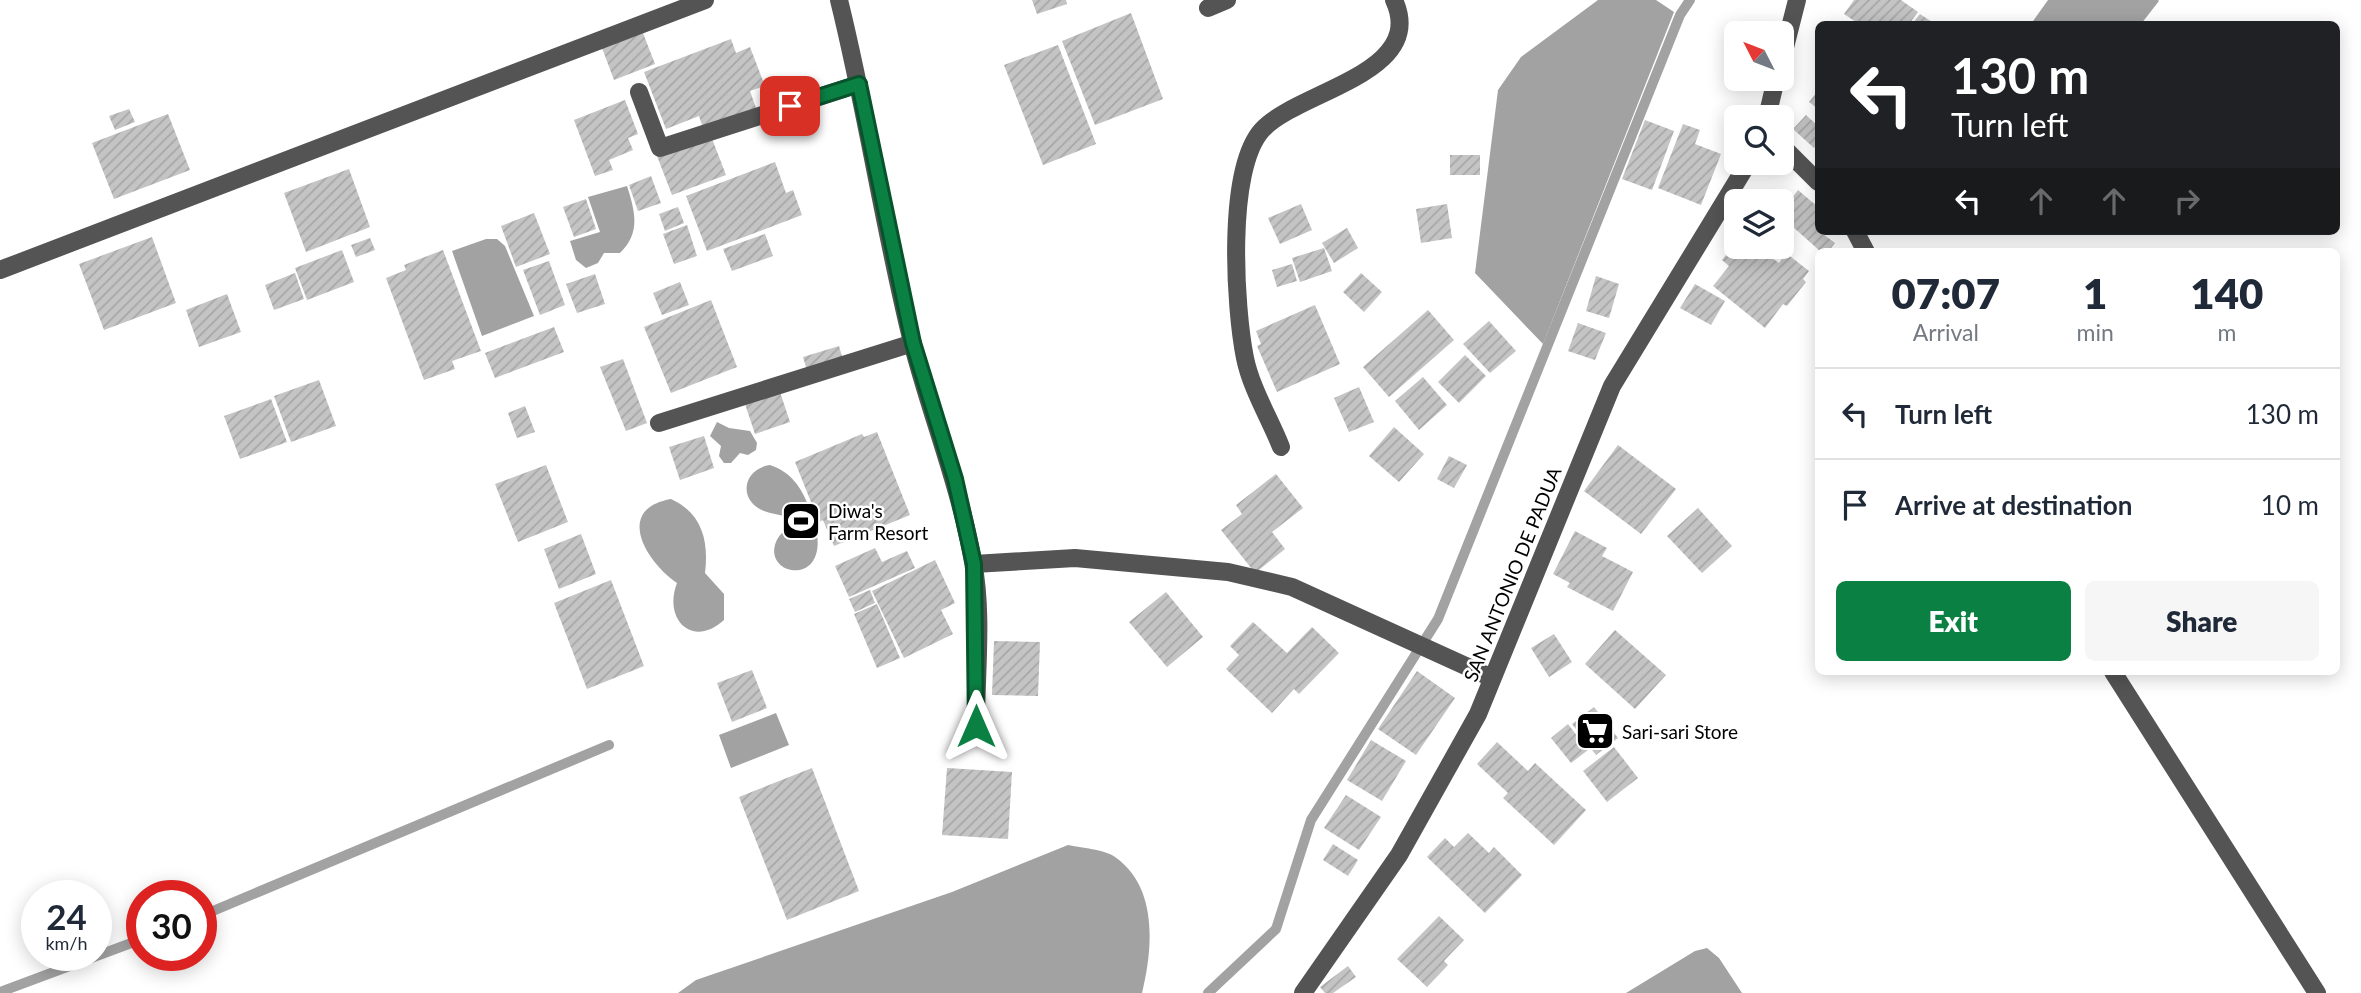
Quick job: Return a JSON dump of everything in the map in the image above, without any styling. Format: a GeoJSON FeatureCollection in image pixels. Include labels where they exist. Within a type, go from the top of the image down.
{"type":"FeatureCollection","features":[{"type":"Feature","properties":{"kind":"street"},"geometry":{"type":"LineString","coordinates":[[0,270],[705,0]]}},
{"type":"Feature","properties":{"kind":"street"},"geometry":{"type":"LineString","coordinates":[[839,0],[913,343],[955,479],[974,564],[976,726]]}},
{"type":"Feature","properties":{"kind":"street"},"geometry":{"type":"LineString","coordinates":[[1208,8],[1227,0]]}},
{"type":"Feature","properties":{"kind":"street"},"geometry":{"type":"LineString","coordinates":[[1281,447],[1245,360],[1235,260],[1243,171],[1250,150],[1261,131],[1285,111],[1348,83],[1387,56],[1397,42],[1401,23],[1394,0]]}},
{"type":"Feature","properties":{"kind":"street"},"geometry":{"type":"LineString","coordinates":[[1792,21],[1797,0]]}},
{"type":"Feature","properties":{"kind":"street"},"geometry":{"type":"LineString","coordinates":[[639,92],[660,148],[859,84]]}},
{"type":"Feature","properties":{"kind":"street"},"geometry":{"type":"LineString","coordinates":[[1794,158],[1815,179]]}},
{"type":"Feature","properties":{"kind":"street","name":"SAN ANTONIO DE PADUA"},"geometry":{"type":"LineString","coordinates":[[1303,993],[1399,855],[1478,713],[1612,386],[1741,175]]}},
{"type":"Feature","properties":{"kind":"street"},"geometry":{"type":"LineString","coordinates":[[659,422],[913,343]]}},
{"type":"Feature","properties":{"kind":"street"},"geometry":{"type":"LineString","coordinates":[[974,564],[1075,558],[1228,572],[1292,587],[1492,678]]}},
{"type":"Feature","properties":{"kind":"street"},"geometry":{"type":"LineString","coordinates":[[2115,675],[2317,993]]}},
{"type":"Feature","properties":{"kind":"shaded area"},"geometry":{"type":"Polygon","coordinates":[[[1598,0],[1656,0],[1674,12],[1543,344],[1475,273],[1498,90],[1521,57],[1598,0]]]}},
{"type":"Feature","properties":{"kind":"shaded area"},"geometry":{"type":"Polygon","coordinates":[[[2048,0],[2159,1],[2143,21],[2033,21],[2048,0]]]}},
{"type":"Feature","properties":{"kind":"shaded area"},"geometry":{"type":"Polygon","coordinates":[[[627,186],[634,213],[631,238],[620,253],[604,253],[598,263],[586,268],[576,260],[570,241],[600,232],[588,197],[627,186]]]}},
{"type":"Feature","properties":{"kind":"shaded area"},"geometry":{"type":"Polygon","coordinates":[[[486,239],[497,239],[505,246],[534,316],[482,336],[452,251],[486,239]]]}},
{"type":"Feature","properties":{"kind":"shaded area"},"geometry":{"type":"Polygon","coordinates":[[[717,422],[729,428],[750,431],[757,443],[756,450],[748,455],[740,453],[731,463],[724,463],[719,456],[721,446],[710,436],[717,422]]]}},
{"type":"Feature","properties":{"kind":"shaded area","name":"Diwa's Farm Resort"},"geometry":{"type":"Polygon","coordinates":[[[770,465],[784,472],[799,487],[809,507],[817,534],[817,553],[810,565],[800,570],[789,570],[780,564],[775,555],[776,542],[789,525],[786,517],[756,506],[747,493],[749,479],[754,472],[770,465]]]}},
{"type":"Feature","properties":{"kind":"shaded area"},"geometry":{"type":"Polygon","coordinates":[[[671,499],[682,505],[696,520],[706,550],[705,573],[724,594],[724,620],[701,632],[691,631],[677,618],[674,596],[677,583],[655,562],[641,537],[640,524],[644,513],[654,505],[671,499]]]}},
{"type":"Feature","properties":{"kind":"shaded area"},"geometry":{"type":"Polygon","coordinates":[[[776,713],[789,745],[731,768],[719,735],[776,713]]]}},
{"type":"Feature","properties":{"kind":"shaded area"},"geometry":{"type":"Polygon","coordinates":[[[1068,845],[1110,854],[1129,870],[1139,885],[1149,919],[1150,938],[1142,993],[678,993],[696,980],[952,892],[1068,845]]]}},
{"type":"Feature","properties":{"kind":"shaded area"},"geometry":{"type":"Polygon","coordinates":[[[1707,948],[1719,958],[1742,993],[1626,993],[1695,951],[1707,948]]]}},
{"type":"Feature","properties":{"kind":"building"},"geometry":{"type":"Polygon","coordinates":[[[1032,0],[1066,0],[1067,4],[1037,14],[1032,0]]]}},
{"type":"Feature","properties":{"kind":"building"},"geometry":{"type":"Polygon","coordinates":[[[1854,0],[1901,0],[1918,12],[1911,21],[1854,21],[1844,14],[1854,0]]]}},
{"type":"Feature","properties":{"kind":"building"},"geometry":{"type":"Polygon","coordinates":[[[1131,13],[1163,99],[1095,125],[1062,41],[1131,13]]]}},
{"type":"Feature","properties":{"kind":"building"},"geometry":{"type":"Polygon","coordinates":[[[1920,14],[1930,21],[1914,21],[1920,14]]]}},
{"type":"Feature","properties":{"kind":"building"},"geometry":{"type":"Polygon","coordinates":[[[643,33],[655,64],[614,80],[602,48],[643,33]]]}},
{"type":"Feature","properties":{"kind":"building"},"geometry":{"type":"Polygon","coordinates":[[[731,39],[736,53],[750,47],[765,86],[750,91],[756,108],[703,128],[699,116],[666,129],[644,72],[731,39]]]}},
{"type":"Feature","properties":{"kind":"building"},"geometry":{"type":"Polygon","coordinates":[[[1058,45],[1096,144],[1043,165],[1004,65],[1058,45]]]}},
{"type":"Feature","properties":{"kind":"building"},"geometry":{"type":"Polygon","coordinates":[[[1815,95],[1815,107],[1809,102],[1815,95]]]}},
{"type":"Feature","properties":{"kind":"building"},"geometry":{"type":"Polygon","coordinates":[[[625,100],[638,134],[628,138],[633,150],[609,160],[613,170],[595,176],[574,120],[625,100]]]}},
{"type":"Feature","properties":{"kind":"building"},"geometry":{"type":"Polygon","coordinates":[[[129,109],[135,122],[115,130],[109,116],[129,109]]]}},
{"type":"Feature","properties":{"kind":"building"},"geometry":{"type":"Polygon","coordinates":[[[168,114],[190,170],[114,199],[92,143],[168,114]]]}},
{"type":"Feature","properties":{"kind":"building"},"geometry":{"type":"Polygon","coordinates":[[[1806,115],[1815,123],[1814,148],[1794,130],[1806,115]]]}},
{"type":"Feature","properties":{"kind":"building"},"geometry":{"type":"Polygon","coordinates":[[[1645,120],[1674,131],[1652,190],[1622,179],[1645,120]]]}},
{"type":"Feature","properties":{"kind":"building"},"geometry":{"type":"Polygon","coordinates":[[[1683,124],[1700,130],[1695,144],[1721,154],[1701,205],[1658,188],[1683,124]]]}},
{"type":"Feature","properties":{"kind":"building"},"geometry":{"type":"Polygon","coordinates":[[[711,136],[726,175],[672,195],[657,156],[711,136]]]}},
{"type":"Feature","properties":{"kind":"building"},"geometry":{"type":"Polygon","coordinates":[[[1450,155],[1480,155],[1480,175],[1450,175],[1450,155]]]}},
{"type":"Feature","properties":{"kind":"building"},"geometry":{"type":"Polygon","coordinates":[[[775,162],[786,193],[793,190],[802,215],[707,251],[686,196],[775,162]]]}},
{"type":"Feature","properties":{"kind":"building"},"geometry":{"type":"Polygon","coordinates":[[[349,169],[370,227],[306,252],[284,193],[349,169]]]}},
{"type":"Feature","properties":{"kind":"building"},"geometry":{"type":"Polygon","coordinates":[[[651,176],[661,203],[638,211],[629,185],[651,176]]]}},
{"type":"Feature","properties":{"kind":"building"},"geometry":{"type":"Polygon","coordinates":[[[1798,190],[1815,204],[1815,235],[1824,235],[1835,243],[1831,248],[1817,248],[1794,228],[1794,195],[1798,190]]]}},
{"type":"Feature","properties":{"kind":"building"},"geometry":{"type":"Polygon","coordinates":[[[586,199],[596,229],[574,237],[563,207],[586,199]]]}},
{"type":"Feature","properties":{"kind":"building"},"geometry":{"type":"Polygon","coordinates":[[[1301,204],[1312,230],[1280,244],[1268,218],[1301,204]]]}},
{"type":"Feature","properties":{"kind":"building"},"geometry":{"type":"Polygon","coordinates":[[[1447,204],[1452,238],[1421,243],[1416,209],[1447,204]]]}},
{"type":"Feature","properties":{"kind":"building"},"geometry":{"type":"Polygon","coordinates":[[[678,207],[684,223],[665,231],[659,214],[678,207]]]}},
{"type":"Feature","properties":{"kind":"building"},"geometry":{"type":"Polygon","coordinates":[[[534,213],[550,254],[516,267],[501,226],[534,213]]]}},
{"type":"Feature","properties":{"kind":"building"},"geometry":{"type":"Polygon","coordinates":[[[687,225],[697,256],[674,264],[663,234],[687,225]]]}},
{"type":"Feature","properties":{"kind":"building"},"geometry":{"type":"Polygon","coordinates":[[[1347,228],[1358,248],[1334,263],[1322,243],[1347,228]]]}},
{"type":"Feature","properties":{"kind":"building"},"geometry":{"type":"Polygon","coordinates":[[[765,234],[773,256],[732,271],[723,249],[765,234]]]}},
{"type":"Feature","properties":{"kind":"building"},"geometry":{"type":"Polygon","coordinates":[[[152,237],[176,303],[104,330],[79,264],[152,237]]]}},
{"type":"Feature","properties":{"kind":"building"},"geometry":{"type":"Polygon","coordinates":[[[370,238],[375,250],[356,257],[351,245],[370,238]]]}},
{"type":"Feature","properties":{"kind":"building"},"geometry":{"type":"Polygon","coordinates":[[[1324,248],[1332,271],[1300,282],[1292,258],[1324,248]]]}},
{"type":"Feature","properties":{"kind":"building"},"geometry":{"type":"Polygon","coordinates":[[[342,250],[354,282],[307,300],[295,268],[342,250]]]}},
{"type":"Feature","properties":{"kind":"building"},"geometry":{"type":"Polygon","coordinates":[[[443,250],[481,351],[452,361],[455,369],[424,380],[386,278],[406,270],[404,265],[443,250]]]}},
{"type":"Feature","properties":{"kind":"building"},"geometry":{"type":"Polygon","coordinates":[[[1724,258],[1774,259],[1779,263],[1782,259],[1794,259],[1809,271],[1803,279],[1806,282],[1787,306],[1783,304],[1765,328],[1713,286],[1729,266],[1722,260],[1724,258]]]}},
{"type":"Feature","properties":{"kind":"building"},"geometry":{"type":"Polygon","coordinates":[[[549,261],[565,305],[540,315],[523,270],[549,261]]]}},
{"type":"Feature","properties":{"kind":"building"},"geometry":{"type":"Polygon","coordinates":[[[1292,264],[1297,281],[1277,287],[1272,270],[1292,264]]]}},
{"type":"Feature","properties":{"kind":"building"},"geometry":{"type":"Polygon","coordinates":[[[295,273],[304,299],[274,310],[265,285],[295,273]]]}},
{"type":"Feature","properties":{"kind":"building"},"geometry":{"type":"Polygon","coordinates":[[[1361,273],[1382,292],[1364,312],[1343,292],[1361,273]]]}},
{"type":"Feature","properties":{"kind":"building"},"geometry":{"type":"Polygon","coordinates":[[[595,274],[605,304],[577,313],[566,284],[595,274]]]}},
{"type":"Feature","properties":{"kind":"building"},"geometry":{"type":"Polygon","coordinates":[[[1596,276],[1619,284],[1609,318],[1586,311],[1596,276]]]}},
{"type":"Feature","properties":{"kind":"building"},"geometry":{"type":"Polygon","coordinates":[[[680,282],[689,305],[662,315],[653,293],[680,282]]]}},
{"type":"Feature","properties":{"kind":"building"},"geometry":{"type":"Polygon","coordinates":[[[1695,284],[1725,301],[1711,325],[1680,308],[1695,284]]]}},
{"type":"Feature","properties":{"kind":"building"},"geometry":{"type":"Polygon","coordinates":[[[227,294],[241,332],[199,347],[186,310],[227,294]]]}},
{"type":"Feature","properties":{"kind":"building"},"geometry":{"type":"Polygon","coordinates":[[[711,300],[737,367],[671,393],[644,327],[711,300]]]}},
{"type":"Feature","properties":{"kind":"building"},"geometry":{"type":"Polygon","coordinates":[[[1315,305],[1340,364],[1277,392],[1257,346],[1261,344],[1256,331],[1315,305]]]}},
{"type":"Feature","properties":{"kind":"building"},"geometry":{"type":"Polygon","coordinates":[[[1428,310],[1454,340],[1389,397],[1363,367],[1428,310]]]}},
{"type":"Feature","properties":{"kind":"building"},"geometry":{"type":"Polygon","coordinates":[[[1489,321],[1516,351],[1490,373],[1463,344],[1489,321]]]}},
{"type":"Feature","properties":{"kind":"building"},"geometry":{"type":"Polygon","coordinates":[[[1578,323],[1606,333],[1595,360],[1568,351],[1578,323]]]}},
{"type":"Feature","properties":{"kind":"building"},"geometry":{"type":"Polygon","coordinates":[[[554,327],[564,352],[495,378],[485,353],[554,327]]]}},
{"type":"Feature","properties":{"kind":"building"},"geometry":{"type":"Polygon","coordinates":[[[839,346],[844,363],[808,374],[803,357],[839,346]]]}},
{"type":"Feature","properties":{"kind":"building"},"geometry":{"type":"Polygon","coordinates":[[[1465,355],[1486,376],[1459,403],[1438,382],[1465,355]]]}},
{"type":"Feature","properties":{"kind":"building"},"geometry":{"type":"Polygon","coordinates":[[[623,359],[647,423],[626,431],[600,367],[623,359]]]}},
{"type":"Feature","properties":{"kind":"building"},"geometry":{"type":"Polygon","coordinates":[[[1423,377],[1447,405],[1419,430],[1395,401],[1423,377]]]}},
{"type":"Feature","properties":{"kind":"building"},"geometry":{"type":"Polygon","coordinates":[[[319,380],[336,426],[291,442],[274,396],[319,380]]]}},
{"type":"Feature","properties":{"kind":"building"},"geometry":{"type":"Polygon","coordinates":[[[1359,387],[1374,422],[1349,432],[1334,398],[1359,387]]]}},
{"type":"Feature","properties":{"kind":"building"},"geometry":{"type":"Polygon","coordinates":[[[779,389],[790,422],[755,434],[744,401],[779,389]]]}},
{"type":"Feature","properties":{"kind":"building"},"geometry":{"type":"Polygon","coordinates":[[[271,399],[287,442],[240,459],[224,416],[271,399]]]}},
{"type":"Feature","properties":{"kind":"building"},"geometry":{"type":"Polygon","coordinates":[[[525,406],[535,432],[517,438],[508,413],[525,406]]]}},
{"type":"Feature","properties":{"kind":"building"},"geometry":{"type":"Polygon","coordinates":[[[1394,427],[1424,454],[1399,482],[1369,456],[1394,427]]]}},
{"type":"Feature","properties":{"kind":"building"},"geometry":{"type":"Polygon","coordinates":[[[877,432],[910,515],[834,546],[823,520],[819,522],[795,462],[862,434],[864,437],[877,432]]]}},
{"type":"Feature","properties":{"kind":"building"},"geometry":{"type":"Polygon","coordinates":[[[704,436],[714,468],[680,480],[669,447],[704,436]]]}},
{"type":"Feature","properties":{"kind":"building"},"geometry":{"type":"Polygon","coordinates":[[[1618,445],[1676,489],[1641,534],[1584,491],[1618,445]]]}},
{"type":"Feature","properties":{"kind":"building"},"geometry":{"type":"Polygon","coordinates":[[[1449,456],[1467,465],[1454,488],[1437,479],[1449,456]]]}},
{"type":"Feature","properties":{"kind":"building"},"geometry":{"type":"Polygon","coordinates":[[[546,465],[568,522],[518,542],[495,484],[546,465]]]}},
{"type":"Feature","properties":{"kind":"building"},"geometry":{"type":"Polygon","coordinates":[[[1276,474],[1303,508],[1272,532],[1285,549],[1255,573],[1221,530],[1242,514],[1236,505],[1276,474]]]}},
{"type":"Feature","properties":{"kind":"building"},"geometry":{"type":"Polygon","coordinates":[[[1698,508],[1732,546],[1702,573],[1667,536],[1698,508]]]}},
{"type":"Feature","properties":{"kind":"building"},"geometry":{"type":"Polygon","coordinates":[[[1575,531],[1607,548],[1602,556],[1633,572],[1613,611],[1567,587],[1570,583],[1553,574],[1575,531]]]}},
{"type":"Feature","properties":{"kind":"building"},"geometry":{"type":"Polygon","coordinates":[[[581,534],[596,574],[559,589],[544,549],[581,534]]]}},
{"type":"Feature","properties":{"kind":"building"},"geometry":{"type":"Polygon","coordinates":[[[875,548],[882,562],[907,551],[915,568],[849,597],[835,566],[875,548]]]}},
{"type":"Feature","properties":{"kind":"building"},"geometry":{"type":"Polygon","coordinates":[[[935,560],[955,603],[941,610],[953,634],[904,658],[872,591],[935,560]]]}},
{"type":"Feature","properties":{"kind":"building"},"geometry":{"type":"Polygon","coordinates":[[[611,580],[644,666],[587,689],[554,603],[611,580]]]}},
{"type":"Feature","properties":{"kind":"building"},"geometry":{"type":"Polygon","coordinates":[[[870,590],[875,603],[855,612],[849,599],[870,590]]]}},
{"type":"Feature","properties":{"kind":"building"},"geometry":{"type":"Polygon","coordinates":[[[1166,592],[1203,637],[1167,667],[1129,622],[1166,592]]]}},
{"type":"Feature","properties":{"kind":"building"},"geometry":{"type":"Polygon","coordinates":[[[877,604],[900,658],[877,668],[854,614],[877,604]]]}},
{"type":"Feature","properties":{"kind":"building"},"geometry":{"type":"Polygon","coordinates":[[[1253,622],[1287,653],[1312,627],[1339,653],[1299,694],[1294,689],[1272,713],[1226,669],[1239,655],[1230,646],[1253,622]]]}},
{"type":"Feature","properties":{"kind":"building"},"geometry":{"type":"Polygon","coordinates":[[[1615,630],[1666,675],[1635,709],[1585,664],[1615,630]]]}},
{"type":"Feature","properties":{"kind":"building"},"geometry":{"type":"Polygon","coordinates":[[[1554,634],[1572,662],[1549,677],[1531,648],[1554,634]]]}},
{"type":"Feature","properties":{"kind":"building"},"geometry":{"type":"Polygon","coordinates":[[[994,641],[1040,642],[1038,696],[992,695],[994,641]]]}},
{"type":"Feature","properties":{"kind":"building"},"geometry":{"type":"Polygon","coordinates":[[[752,670],[767,708],[732,722],[717,683],[752,670]]]}},
{"type":"Feature","properties":{"kind":"building"},"geometry":{"type":"Polygon","coordinates":[[[1417,671],[1455,698],[1416,755],[1378,729],[1417,671]]]}},
{"type":"Feature","properties":{"kind":"building","name":"Sari-sari Store"},"geometry":{"type":"Polygon","coordinates":[[[1594,707],[1618,738],[1596,755],[1572,724],[1594,707]]]}},
{"type":"Feature","properties":{"kind":"building"},"geometry":{"type":"Polygon","coordinates":[[[1568,724],[1588,750],[1571,763],[1551,738],[1568,724]]]}},
{"type":"Feature","properties":{"kind":"building"},"geometry":{"type":"Polygon","coordinates":[[[1371,740],[1406,761],[1382,801],[1347,780],[1371,740]]]}},
{"type":"Feature","properties":{"kind":"building"},"geometry":{"type":"Polygon","coordinates":[[[1497,742],[1528,771],[1535,763],[1586,810],[1554,845],[1503,798],[1508,793],[1477,764],[1497,742]]]}},
{"type":"Feature","properties":{"kind":"building"},"geometry":{"type":"Polygon","coordinates":[[[1614,747],[1638,778],[1607,802],[1583,771],[1614,747]]]}},
{"type":"Feature","properties":{"kind":"building"},"geometry":{"type":"Polygon","coordinates":[[[812,768],[859,891],[787,920],[739,797],[812,768]]]}},
{"type":"Feature","properties":{"kind":"building"},"geometry":{"type":"Polygon","coordinates":[[[947,768],[1012,772],[1008,839],[942,835],[947,768]]]}},
{"type":"Feature","properties":{"kind":"building"},"geometry":{"type":"Polygon","coordinates":[[[1346,795],[1381,817],[1359,850],[1324,828],[1346,795]]]}},
{"type":"Feature","properties":{"kind":"building"},"geometry":{"type":"Polygon","coordinates":[[[1468,833],[1489,853],[1494,847],[1522,875],[1485,913],[1427,857],[1445,838],[1454,847],[1468,833]]]}},
{"type":"Feature","properties":{"kind":"building"},"geometry":{"type":"Polygon","coordinates":[[[1333,844],[1358,860],[1348,876],[1323,860],[1333,844]]]}},
{"type":"Feature","properties":{"kind":"building"},"geometry":{"type":"Polygon","coordinates":[[[1439,916],[1464,940],[1444,961],[1448,965],[1427,987],[1397,959],[1439,916]]]}},
{"type":"Feature","properties":{"kind":"building"},"geometry":{"type":"Polygon","coordinates":[[[1348,966],[1356,977],[1333,993],[1325,993],[1320,987],[1348,966]]]}},
{"type":"Feature","properties":{"kind":"waterway"},"geometry":{"type":"LineString","coordinates":[[1208,993],[1276,929],[1311,820],[1438,619],[1680,15],[1690,0]]}},
{"type":"Feature","properties":{"kind":"waterway"},"geometry":{"type":"LineString","coordinates":[[217,909],[609,745]]}},
{"type":"Feature","properties":{"kind":"waterway"},"geometry":{"type":"LineString","coordinates":[[0,992],[126,945]]}},
{"type":"Feature","properties":{"kind":"place","name":"Diwa's Farm Resort"},"geometry":{"type":"Point","coordinates":[801,521]}},
{"type":"Feature","properties":{"kind":"place","name":"Sari-sari Store"},"geometry":{"type":"Point","coordinates":[1595,731]}},
{"type":"Feature","properties":{"kind":"route"},"geometry":{"type":"LineString","coordinates":[[790,106],[859,84],[913,343],[955,479],[974,564],[977,604],[976,726]]}}]}
